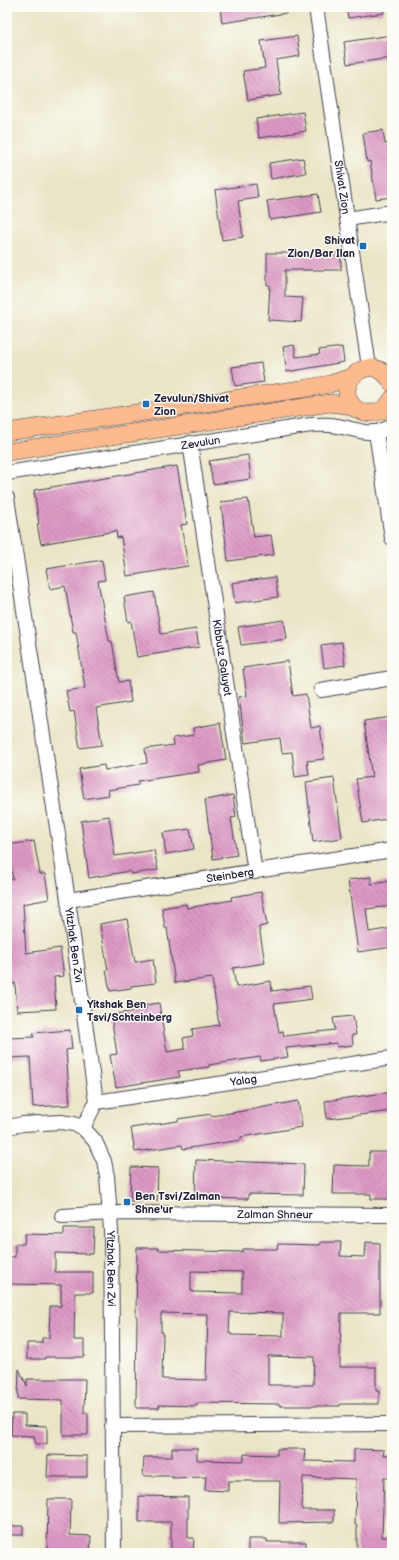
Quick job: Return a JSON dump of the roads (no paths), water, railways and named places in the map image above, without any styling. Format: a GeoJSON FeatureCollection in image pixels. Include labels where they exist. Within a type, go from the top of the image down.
{"type":"FeatureCollection","features":[{"type":"Feature","properties":{"kind":"main road"},"geometry":{"type":"LineString","coordinates":[[7,432],[330,384],[351,377],[357,372],[369,367],[377,368],[390,377]]}},
{"type":"Feature","properties":{"kind":"main road"},"geometry":{"type":"LineString","coordinates":[[351,377],[347,392],[348,398],[356,409]]}},
{"type":"Feature","properties":{"kind":"main road","name":"Zevulun"},"geometry":{"type":"LineString","coordinates":[[7,452],[330,403],[347,405],[366,413],[376,413],[390,403]]}},
{"type":"Feature","properties":{"kind":"street","name":"Shivat Zion"},"geometry":{"type":"LineString","coordinates":[[316,7],[369,367]]}},
{"type":"Feature","properties":{"kind":"street"},"geometry":{"type":"LineString","coordinates":[[347,219],[392,212]]}},
{"type":"Feature","properties":{"kind":"street","name":"Zevulun"},"geometry":{"type":"LineString","coordinates":[[7,473],[312,425],[326,424],[362,432],[376,432],[387,429],[392,425]]}},
{"type":"Feature","properties":{"kind":"street"},"geometry":{"type":"LineString","coordinates":[[376,432],[392,538]]}},
{"type":"Feature","properties":{"kind":"street","name":"Kibbutz Galuyot"},"geometry":{"type":"LineString","coordinates":[[190,443],[255,872]]}},
{"type":"Feature","properties":{"kind":"street","name":"Yitzhak Ben Zvi"},"geometry":{"type":"LineString","coordinates":[[7,498],[68,900],[96,1102]]}},
{"type":"Feature","properties":{"kind":"street"},"geometry":{"type":"LineString","coordinates":[[320,690],[392,678]]}},
{"type":"Feature","properties":{"kind":"street","name":"Steinberg"},"geometry":{"type":"LineString","coordinates":[[68,900],[392,850]]}},
{"type":"Feature","properties":{"kind":"street","name":"Yalag"},"geometry":{"type":"LineString","coordinates":[[96,1102],[392,1058]]}},
{"type":"Feature","properties":{"kind":"street"},"geometry":{"type":"LineString","coordinates":[[7,1127],[23,1124],[61,1122],[83,1128],[96,1102]]}},
{"type":"Feature","properties":{"kind":"street","name":"Yitzhak Ben Zvi"},"geometry":{"type":"LineString","coordinates":[[83,1128],[95,1141],[104,1161],[107,1176],[110,1213],[114,1553]]}},
{"type":"Feature","properties":{"kind":"street","name":"Zalman Shneur"},"geometry":{"type":"LineString","coordinates":[[62,1216],[110,1213],[392,1215]]}},
{"type":"Feature","properties":{"kind":"street"},"geometry":{"type":"LineString","coordinates":[[112,1426],[392,1424]]}},
{"type":"Feature","properties":{"kind":"place","name":"Shivat Zion/Bar Ilan"},"geometry":{"type":"Point","coordinates":[363,246]}},
{"type":"Feature","properties":{"kind":"place","name":"Zevulun/Shivat Zion"},"geometry":{"type":"Point","coordinates":[146,404]}},
{"type":"Feature","properties":{"kind":"place","name":"Yitshak Ben Tsvi/Schteinberg"},"geometry":{"type":"Point","coordinates":[79,1010]}},
{"type":"Feature","properties":{"kind":"place","name":"Ben Tsvi/Zalman Shne'ur"},"geometry":{"type":"Point","coordinates":[127,1202]}}]}
